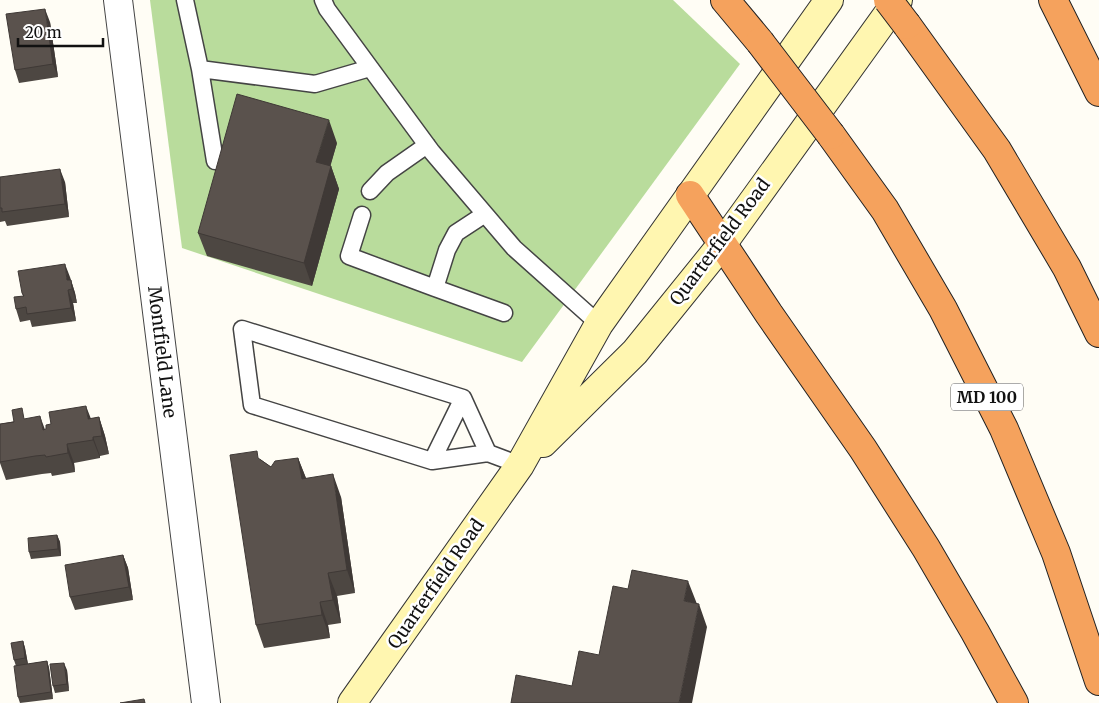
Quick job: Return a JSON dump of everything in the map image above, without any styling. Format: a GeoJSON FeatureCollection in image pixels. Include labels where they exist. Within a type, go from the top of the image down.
{"type":"FeatureCollection","features":[{"type":"Feature","properties":{"kind":"highway","name":"MD 100"},"geometry":{"type":"LineString","coordinates":[[725,0],[760,42],[831,135],[885,210],[942,309],[1004,429],[1056,553],[1099,680]]}},
{"type":"Feature","properties":{"kind":"highway"},"geometry":{"type":"LineString","coordinates":[[888,0],[997,150],[1067,268],[1099,333]]}},
{"type":"Feature","properties":{"kind":"highway"},"geometry":{"type":"LineString","coordinates":[[1053,0],[1099,92]]}},
{"type":"Feature","properties":{"kind":"highway"},"geometry":{"type":"LineString","coordinates":[[690,195],[769,314],[868,457],[936,565],[1014,703]]}},
{"type":"Feature","properties":{"kind":"main road","name":"Quarterfield Road"},"geometry":{"type":"LineString","coordinates":[[352,703],[520,465],[599,324],[829,0]]}},
{"type":"Feature","properties":{"kind":"main road","name":"Quarterfield Road"},"geometry":{"type":"LineString","coordinates":[[520,465],[635,352],[723,243],[898,0]]}},
{"type":"Feature","properties":{"kind":"street","name":"Montfield Lane"},"geometry":{"type":"LineString","coordinates":[[118,0],[206,703]]}},
{"type":"Feature","properties":{"kind":"lane"},"geometry":{"type":"LineString","coordinates":[[184,0],[200,69],[215,161]]}},
{"type":"Feature","properties":{"kind":"lane"},"geometry":{"type":"LineString","coordinates":[[323,0],[327,9],[427,145],[485,214],[514,248],[599,324]]}},
{"type":"Feature","properties":{"kind":"lane"},"geometry":{"type":"LineString","coordinates":[[200,69],[315,84],[370,68]]}},
{"type":"Feature","properties":{"kind":"lane"},"geometry":{"type":"LineString","coordinates":[[370,191],[387,173],[427,145]]}},
{"type":"Feature","properties":{"kind":"lane"},"geometry":{"type":"LineString","coordinates":[[435,288],[447,250],[456,233],[485,214]]}},
{"type":"Feature","properties":{"kind":"lane"},"geometry":{"type":"LineString","coordinates":[[362,215],[349,256],[504,313]]}},
{"type":"Feature","properties":{"kind":"lane"},"geometry":{"type":"LineString","coordinates":[[488,453],[463,398],[242,328],[252,406],[432,461],[488,453],[520,465]]}},
{"type":"Feature","properties":{"kind":"lane"},"geometry":{"type":"LineString","coordinates":[[432,461],[463,398]]}},
{"type":"Feature","properties":{"kind":"green space"},"geometry":{"type":"Polygon","coordinates":[[[150,0],[673,0],[740,64],[522,362],[182,248],[150,0]]]}},
{"type":"Feature","properties":{"kind":"building"},"geometry":{"type":"Polygon","coordinates":[[[45,9],[53,64],[15,70],[6,14],[45,9]]]}},
{"type":"Feature","properties":{"kind":"building"},"geometry":{"type":"Polygon","coordinates":[[[237,94],[329,120],[316,162],[331,166],[304,263],[198,233],[237,94]]]}},
{"type":"Feature","properties":{"kind":"building"},"geometry":{"type":"Polygon","coordinates":[[[60,169],[65,204],[2,212],[2,208],[0,208],[0,177],[60,169]]]}},
{"type":"Feature","properties":{"kind":"building"},"geometry":{"type":"Polygon","coordinates":[[[65,264],[67,280],[71,280],[72,289],[68,290],[71,308],[27,314],[26,307],[16,309],[14,297],[24,296],[18,271],[65,264]]]}},
{"type":"Feature","properties":{"kind":"building"},"geometry":{"type":"Polygon","coordinates":[[[86,406],[88,419],[99,417],[102,436],[93,437],[93,440],[67,444],[68,453],[0,462],[0,424],[14,422],[12,410],[22,408],[24,419],[40,416],[43,430],[46,429],[46,425],[51,424],[49,412],[86,406]]]}},
{"type":"Feature","properties":{"kind":"building"},"geometry":{"type":"Polygon","coordinates":[[[257,451],[258,458],[271,467],[275,461],[298,458],[302,479],[333,474],[347,570],[328,573],[333,600],[320,602],[322,615],[256,625],[230,455],[257,451]]]}},
{"type":"Feature","properties":{"kind":"building"},"geometry":{"type":"Polygon","coordinates":[[[57,535],[58,549],[29,552],[28,538],[57,535]]]}},
{"type":"Feature","properties":{"kind":"building"},"geometry":{"type":"Polygon","coordinates":[[[123,555],[129,587],[70,597],[65,565],[123,555]]]}},
{"type":"Feature","properties":{"kind":"building"},"geometry":{"type":"Polygon","coordinates":[[[632,570],[688,581],[684,601],[699,604],[679,703],[511,703],[516,675],[572,686],[579,651],[599,655],[613,586],[628,589],[632,570]]]}},
{"type":"Feature","properties":{"kind":"building"},"geometry":{"type":"Polygon","coordinates":[[[23,641],[25,658],[14,660],[11,643],[23,641]]]}},
{"type":"Feature","properties":{"kind":"building"},"geometry":{"type":"Polygon","coordinates":[[[47,661],[51,692],[18,697],[14,666],[47,661]]]}},
{"type":"Feature","properties":{"kind":"building"},"geometry":{"type":"Polygon","coordinates":[[[64,663],[67,684],[53,686],[50,664],[64,663]]]}},
{"type":"Feature","properties":{"kind":"building"},"geometry":{"type":"Polygon","coordinates":[[[144,699],[145,703],[120,703],[144,699]]]}}]}
